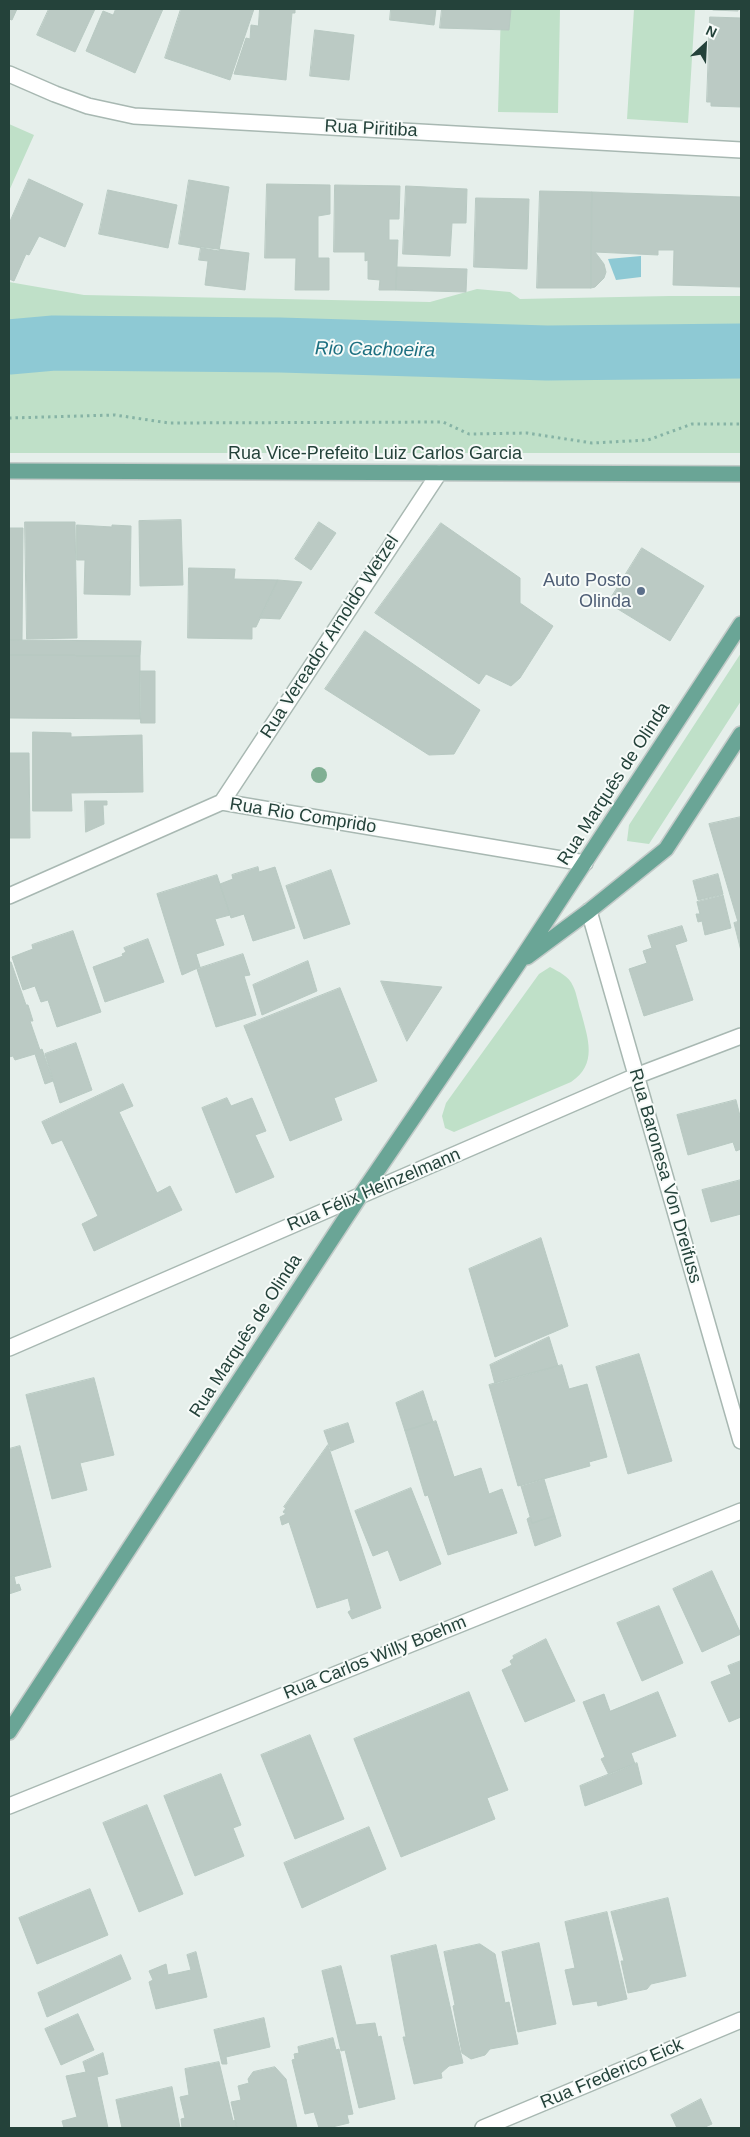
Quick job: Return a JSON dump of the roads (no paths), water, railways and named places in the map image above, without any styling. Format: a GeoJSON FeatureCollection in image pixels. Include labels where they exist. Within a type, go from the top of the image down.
{"type":"FeatureCollection","features":[{"type":"Feature","properties":{"kind":"main road","name":"Rua Vice-Prefeito Luiz Carlos Garcia"},"geometry":{"type":"LineString","coordinates":[[9,471],[741,474]]}},
{"type":"Feature","properties":{"kind":"main road","name":"Rua Marquês de Olinda"},"geometry":{"type":"LineString","coordinates":[[9,1732],[360,1196],[518,964],[741,624]]}},
{"type":"Feature","properties":{"kind":"main road","name":"Rua Marquês de Olinda"},"geometry":{"type":"LineString","coordinates":[[518,964],[589,912],[666,849],[741,734]]}},
{"type":"Feature","properties":{"kind":"street","name":"Rua Piritiba"},"geometry":{"type":"LineString","coordinates":[[9,74],[54,94],[88,106],[134,116],[741,150]]}},
{"type":"Feature","properties":{"kind":"street","name":"Rua Vereador Arnoldo Wetzel"},"geometry":{"type":"LineString","coordinates":[[222,802],[439,473]]}},
{"type":"Feature","properties":{"kind":"street","name":"Rua Rio Comprido"},"geometry":{"type":"LineString","coordinates":[[9,896],[222,802],[585,863]]}},
{"type":"Feature","properties":{"kind":"street","name":"Rua Baronesa Von Dreifuss"},"geometry":{"type":"LineString","coordinates":[[589,912],[741,1441]]}},
{"type":"Feature","properties":{"kind":"street","name":"Rua Félix Heinzelmann"},"geometry":{"type":"LineString","coordinates":[[9,1348],[636,1076],[741,1036]]}},
{"type":"Feature","properties":{"kind":"street","name":"Rua Carlos Willy Boehm"},"geometry":{"type":"LineString","coordinates":[[9,1806],[741,1510]]}},
{"type":"Feature","properties":{"kind":"street","name":"Rua Frederico Eick"},"geometry":{"type":"LineString","coordinates":[[483,2128],[741,2020]]}},
{"type":"Feature","properties":{"kind":"water"},"geometry":{"type":"Polygon","coordinates":[[[641,256],[641,277],[616,280],[608,259],[641,256]]]}},
{"type":"Feature","properties":{"kind":"waterway","name":"Rio Cachoeira"},"geometry":{"type":"LineString","coordinates":[[9,347],[54,343],[280,345],[547,353],[741,351]]}},
{"type":"Feature","properties":{"kind":"place","name":"Auto Posto Olinda"},"geometry":{"type":"Point","coordinates":[641,591]}}]}
